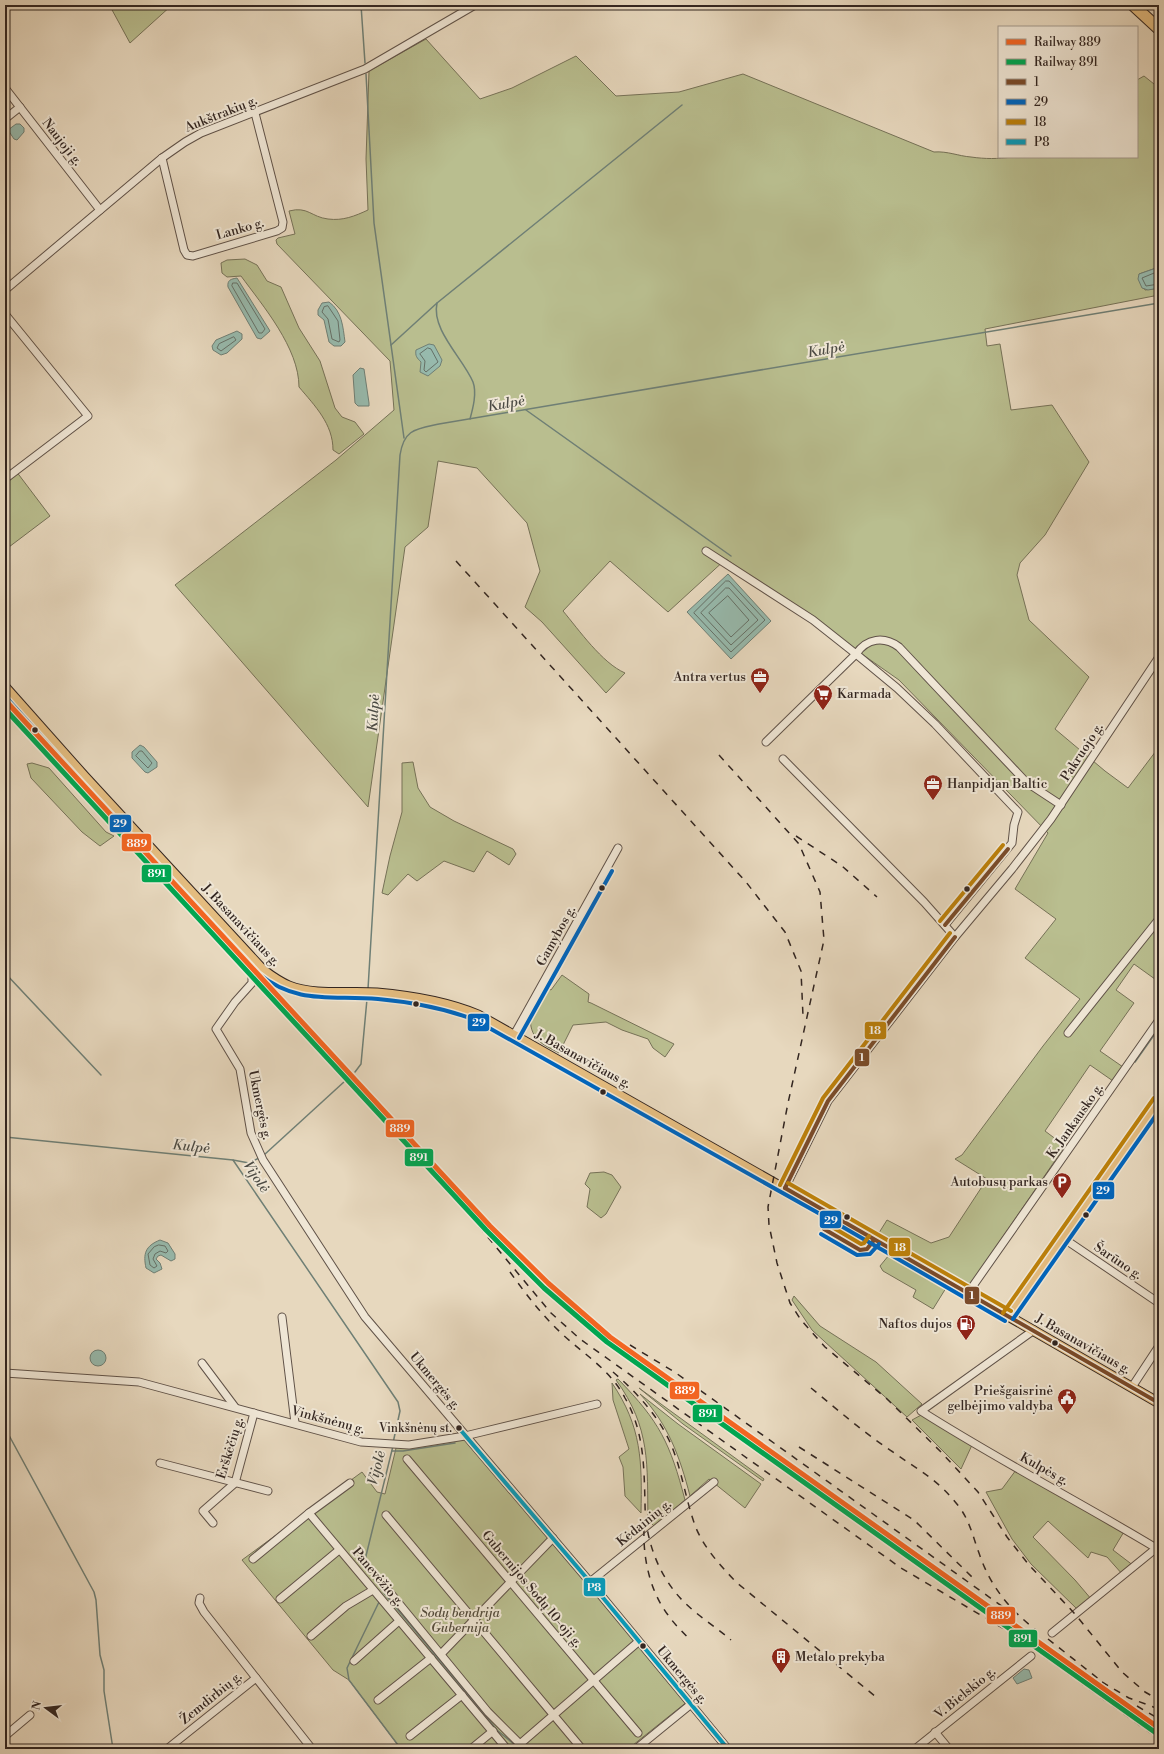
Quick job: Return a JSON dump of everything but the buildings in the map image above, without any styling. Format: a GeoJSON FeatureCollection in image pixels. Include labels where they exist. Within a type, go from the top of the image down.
{"type":"FeatureCollection","features":[{"type":"Feature","properties":{"kind":"highway"},"geometry":{"type":"LineString","coordinates":[[1133,5],[1159,29]]}},
{"type":"Feature","properties":{"kind":"main road","name":"J. Basanavičiaus g."},"geometry":{"type":"LineString","coordinates":[[5,687],[36,723],[263,970],[278,981],[290,987],[306,990],[377,993],[456,1006],[478,1015],[786,1188],[1159,1403]]}},
{"type":"Feature","properties":{"kind":"main road"},"geometry":{"type":"LineString","coordinates":[[1008,1316],[1159,1101]]}},
{"type":"Feature","properties":{"kind":"street","name":"Aukštrakių g."},"geometry":{"type":"LineString","coordinates":[[5,290],[162,158],[185,142],[201,133],[365,69],[475,5]]}},
{"type":"Feature","properties":{"kind":"street","name":"Naujoji g."},"geometry":{"type":"LineString","coordinates":[[5,88],[100,210]]}},
{"type":"Feature","properties":{"kind":"street"},"geometry":{"type":"LineString","coordinates":[[5,119],[20,107]]}},
{"type":"Feature","properties":{"kind":"street","name":"Lanko g."},"geometry":{"type":"LineString","coordinates":[[162,158],[184,250],[187,255],[193,256],[277,231],[282,228],[283,222],[255,113]]}},
{"type":"Feature","properties":{"kind":"street"},"geometry":{"type":"LineString","coordinates":[[5,314],[88,416],[5,479]]}},
{"type":"Feature","properties":{"kind":"street"},"geometry":{"type":"LineString","coordinates":[[706,551],[813,620],[897,688],[935,724],[1018,812],[1014,825],[1012,843],[945,925]]}},
{"type":"Feature","properties":{"kind":"street"},"geometry":{"type":"LineString","coordinates":[[766,742],[866,644],[873,641],[888,641],[899,647],[1026,782],[1061,805]]}},
{"type":"Feature","properties":{"kind":"street","name":"Pakruojo g."},"geometry":{"type":"LineString","coordinates":[[786,1188],[828,1101],[955,937],[1022,857],[1061,805],[1159,657]]}},
{"type":"Feature","properties":{"kind":"street"},"geometry":{"type":"LineString","coordinates":[[783,759],[955,937]]}},
{"type":"Feature","properties":{"kind":"street","name":"Gamybos g."},"geometry":{"type":"LineString","coordinates":[[514,1035],[618,848]]}},
{"type":"Feature","properties":{"kind":"street","name":"Ukmergės g."},"geometry":{"type":"LineString","coordinates":[[169,884],[250,971],[252,976],[252,983],[235,1002],[216,1029],[240,1069],[251,1133],[261,1157],[365,1317],[590,1582],[690,1705],[728,1749]]}},
{"type":"Feature","properties":{"kind":"street"},"geometry":{"type":"LineString","coordinates":[[1068,1033],[1159,919]]}},
{"type":"Feature","properties":{"kind":"street","name":"K. Jankausko g."},"geometry":{"type":"LineString","coordinates":[[968,1293],[1159,1020]]}},
{"type":"Feature","properties":{"kind":"street","name":"Šarūno g."},"geometry":{"type":"LineString","coordinates":[[1063,1238],[1159,1303]]}},
{"type":"Feature","properties":{"kind":"street"},"geometry":{"type":"LineString","coordinates":[[282,1317],[295,1423]]}},
{"type":"Feature","properties":{"kind":"street","name":"Kulpės g."},"geometry":{"type":"LineString","coordinates":[[1034,1330],[921,1411],[989,1454],[1158,1547]]}},
{"type":"Feature","properties":{"kind":"street"},"geometry":{"type":"LineString","coordinates":[[1132,1387],[1159,1346]]}},
{"type":"Feature","properties":{"kind":"street"},"geometry":{"type":"LineString","coordinates":[[202,1363],[235,1407]]}},
{"type":"Feature","properties":{"kind":"street","name":"Vinkšnėnų g."},"geometry":{"type":"LineString","coordinates":[[5,1373],[139,1382],[361,1442],[394,1444],[420,1444],[465,1436],[597,1404]]}},
{"type":"Feature","properties":{"kind":"street","name":"Erškėčių g."},"geometry":{"type":"LineString","coordinates":[[213,1523],[203,1511],[235,1483],[254,1412]]}},
{"type":"Feature","properties":{"kind":"street","name":"Gubernijos Sodų 10-oji g."},"geometry":{"type":"LineString","coordinates":[[407,1459],[638,1734]]}},
{"type":"Feature","properties":{"kind":"street"},"geometry":{"type":"LineString","coordinates":[[160,1463],[268,1492]]}},
{"type":"Feature","properties":{"kind":"street","name":"Kėdainių g."},"geometry":{"type":"LineString","coordinates":[[590,1582],[714,1482]]}},
{"type":"Feature","properties":{"kind":"street"},"geometry":{"type":"LineString","coordinates":[[252,1560],[309,1513],[350,1483]]}},
{"type":"Feature","properties":{"kind":"street","name":"Panevėžio g."},"geometry":{"type":"LineString","coordinates":[[309,1513],[508,1749]]}},
{"type":"Feature","properties":{"kind":"street"},"geometry":{"type":"LineString","coordinates":[[386,1516],[582,1749]]}},
{"type":"Feature","properties":{"kind":"street"},"geometry":{"type":"LineString","coordinates":[[441,1654],[553,1538]]}},
{"type":"Feature","properties":{"kind":"street"},"geometry":{"type":"LineString","coordinates":[[1052,1633],[1158,1547]]}},
{"type":"Feature","properties":{"kind":"street"},"geometry":{"type":"LineString","coordinates":[[280,1599],[339,1550]]}},
{"type":"Feature","properties":{"kind":"street"},"geometry":{"type":"LineString","coordinates":[[383,1584],[488,1712],[520,1744],[638,1642]]}},
{"type":"Feature","properties":{"kind":"street"},"geometry":{"type":"LineString","coordinates":[[311,1636],[346,1606],[378,1596]]}},
{"type":"Feature","properties":{"kind":"street"},"geometry":{"type":"LineString","coordinates":[[200,1598],[199,1603],[204,1612],[256,1678]]}},
{"type":"Feature","properties":{"kind":"street"},"geometry":{"type":"LineString","coordinates":[[354,1661],[399,1620]]}},
{"type":"Feature","properties":{"kind":"street","name":"V. Bielskio g."},"geometry":{"type":"LineString","coordinates":[[914,1749],[1031,1656]]}},
{"type":"Feature","properties":{"kind":"street"},"geometry":{"type":"LineString","coordinates":[[378,1700],[430,1658]]}},
{"type":"Feature","properties":{"kind":"street","name":"Žemdirbių g."},"geometry":{"type":"LineString","coordinates":[[167,1749],[256,1678],[312,1749]]}},
{"type":"Feature","properties":{"kind":"street"},"geometry":{"type":"LineString","coordinates":[[410,1736],[462,1695]]}},
{"type":"Feature","properties":{"kind":"street"},"geometry":{"type":"LineString","coordinates":[[636,1749],[690,1705]]}},
{"type":"Feature","properties":{"kind":"street"},"geometry":{"type":"LineString","coordinates":[[5,1736],[30,1715]]}},
{"type":"Feature","properties":{"kind":"street"},"geometry":{"type":"LineString","coordinates":[[471,1749],[492,1731]]}},
{"type":"Feature","properties":{"kind":"street"},"geometry":{"type":"LineString","coordinates":[[935,1732],[949,1749]]}},
{"type":"Feature","properties":{"kind":"green space"},"geometry":{"type":"Polygon","coordinates":[[[115,5],[172,5],[130,43],[111,8],[115,5]]]}},
{"type":"Feature","properties":{"kind":"green space"},"geometry":{"type":"Polygon","coordinates":[[[426,39],[480,99],[512,88],[576,56],[616,96],[679,92],[743,74],[934,152],[944,152],[981,158],[1138,158],[1138,79],[1144,76],[1159,88],[1159,267],[1139,274],[1145,290],[1159,288],[1159,295],[985,329],[987,346],[1000,344],[1011,410],[1052,405],[1089,462],[1045,535],[1020,563],[1017,575],[1029,620],[1089,677],[1055,729],[1105,771],[1128,788],[1159,747],[1159,982],[1134,964],[1116,990],[1134,1003],[1100,1051],[1123,1067],[1113,1081],[1090,1065],[1045,1131],[1065,1146],[967,1289],[877,1236],[887,1220],[931,1243],[949,1237],[987,1179],[955,1159],[962,1155],[1080,999],[1025,958],[1056,919],[1015,889],[1048,833],[899,680],[726,559],[668,612],[610,561],[563,611],[599,654],[616,668],[625,673],[606,693],[542,622],[525,607],[540,571],[527,523],[477,468],[438,461],[428,527],[405,547],[368,807],[175,585],[336,460],[394,410],[390,361],[277,244],[276,240],[278,238],[295,234],[289,211],[301,210],[322,218],[339,219],[349,218],[368,210],[366,159],[369,71],[426,39]]]}},
{"type":"Feature","properties":{"kind":"green space"},"geometry":{"type":"Polygon","coordinates":[[[245,259],[257,265],[267,281],[281,287],[299,328],[320,361],[335,408],[342,417],[355,422],[364,434],[339,454],[333,450],[330,432],[322,416],[299,387],[293,357],[269,314],[241,276],[227,277],[222,273],[221,263],[227,260],[245,259]]]}},
{"type":"Feature","properties":{"kind":"green space"},"geometry":{"type":"Polygon","coordinates":[[[16,471],[50,516],[5,550],[5,479],[16,471]]]}},
{"type":"Feature","properties":{"kind":"green space"},"geometry":{"type":"Polygon","coordinates":[[[413,762],[418,788],[430,807],[454,821],[513,849],[516,854],[509,865],[487,851],[474,872],[444,861],[417,881],[408,874],[388,895],[382,893],[402,812],[402,763],[413,762]]]}},
{"type":"Feature","properties":{"kind":"green space"},"geometry":{"type":"Polygon","coordinates":[[[32,763],[49,768],[106,832],[114,836],[100,846],[82,832],[31,778],[27,764],[32,763]]]}},
{"type":"Feature","properties":{"kind":"green space"},"geometry":{"type":"Polygon","coordinates":[[[562,975],[589,994],[588,1002],[674,1044],[665,1057],[653,1048],[648,1039],[622,1030],[606,1022],[573,1025],[559,1053],[547,1047],[537,1039],[533,1033],[531,1026],[532,1012],[542,986],[551,990],[562,975]]]}},
{"type":"Feature","properties":{"kind":"green space"},"geometry":{"type":"Polygon","coordinates":[[[604,1172],[612,1175],[621,1187],[606,1214],[601,1218],[587,1207],[590,1189],[585,1184],[590,1173],[604,1172]]]}},
{"type":"Feature","properties":{"kind":"green space"},"geometry":{"type":"Polygon","coordinates":[[[889,1255],[946,1288],[933,1309],[913,1297],[916,1290],[883,1271],[880,1266],[889,1255]]]}},
{"type":"Feature","properties":{"kind":"green space"},"geometry":{"type":"Polygon","coordinates":[[[794,1296],[820,1326],[876,1362],[922,1404],[907,1417],[812,1330],[792,1300],[794,1296]]]}},
{"type":"Feature","properties":{"kind":"green space"},"geometry":{"type":"Polygon","coordinates":[[[618,1379],[644,1408],[662,1434],[680,1480],[685,1500],[654,1526],[648,1520],[648,1482],[645,1447],[636,1414],[616,1380],[618,1379]]]}},
{"type":"Feature","properties":{"kind":"green space"},"geometry":{"type":"Polygon","coordinates":[[[612,1383],[622,1399],[635,1430],[640,1461],[641,1513],[625,1496],[623,1467],[619,1457],[629,1449],[613,1400],[612,1383]]]}},
{"type":"Feature","properties":{"kind":"green space"},"geometry":{"type":"Polygon","coordinates":[[[639,1388],[764,1479],[763,1481],[683,1424],[639,1388]]]}},
{"type":"Feature","properties":{"kind":"green space"},"geometry":{"type":"Polygon","coordinates":[[[640,1394],[678,1424],[761,1484],[745,1508],[709,1479],[690,1496],[682,1468],[672,1442],[650,1405],[640,1394]]]}},
{"type":"Feature","properties":{"kind":"green space"},"geometry":{"type":"Polygon","coordinates":[[[923,1414],[972,1445],[961,1469],[912,1420],[923,1414]]]}},
{"type":"Feature","properties":{"kind":"green space","name":"Sodų bendrija Gubernija"},"geometry":{"type":"Polygon","coordinates":[[[465,1436],[688,1701],[628,1749],[401,1749],[349,1680],[333,1670],[242,1560],[362,1472],[377,1492],[385,1494],[397,1444],[465,1436]]]}},
{"type":"Feature","properties":{"kind":"green space"},"geometry":{"type":"Polygon","coordinates":[[[1016,1470],[1125,1530],[1113,1550],[1134,1566],[1123,1575],[1107,1557],[1091,1552],[1088,1558],[1048,1521],[1033,1537],[1075,1580],[1092,1600],[1079,1611],[1031,1564],[1012,1539],[986,1492],[1002,1489],[1016,1470]]]}},
{"type":"Feature","properties":{"kind":"water"},"geometry":{"type":"Polygon","coordinates":[[[16,124],[20,124],[24,128],[24,132],[17,140],[14,139],[8,130],[16,124]]]}},
{"type":"Feature","properties":{"kind":"water"},"geometry":{"type":"Polygon","coordinates":[[[1159,267],[1159,288],[1148,290],[1142,288],[1138,279],[1139,274],[1159,267]]]}},
{"type":"Feature","properties":{"kind":"water"},"geometry":{"type":"Polygon","coordinates":[[[237,278],[270,331],[261,339],[257,338],[228,287],[230,280],[237,278]]]}},
{"type":"Feature","properties":{"kind":"water"},"geometry":{"type":"Polygon","coordinates":[[[329,302],[337,310],[341,320],[345,342],[341,346],[334,346],[329,342],[324,320],[318,315],[318,310],[322,303],[329,302]]]}},
{"type":"Feature","properties":{"kind":"water"},"geometry":{"type":"Polygon","coordinates":[[[237,331],[242,334],[242,339],[227,353],[221,355],[213,350],[212,346],[216,340],[237,331]]]}},
{"type":"Feature","properties":{"kind":"water"},"geometry":{"type":"Polygon","coordinates":[[[429,344],[434,345],[442,360],[440,366],[428,376],[420,372],[421,362],[417,357],[416,350],[429,344]]]}},
{"type":"Feature","properties":{"kind":"water"},"geometry":{"type":"Polygon","coordinates":[[[360,368],[364,369],[369,406],[358,406],[355,403],[353,375],[360,368]]]}},
{"type":"Feature","properties":{"kind":"water"},"geometry":{"type":"Polygon","coordinates":[[[728,574],[771,621],[731,659],[687,612],[728,574]]]}},
{"type":"Feature","properties":{"kind":"water"},"geometry":{"type":"Polygon","coordinates":[[[140,745],[144,747],[157,762],[157,767],[148,773],[145,772],[132,758],[132,752],[140,745]]]}},
{"type":"Feature","properties":{"kind":"water"},"geometry":{"type":"Polygon","coordinates":[[[160,1240],[168,1243],[175,1254],[175,1259],[171,1261],[161,1255],[158,1256],[156,1259],[160,1263],[162,1269],[154,1273],[146,1268],[145,1255],[146,1251],[151,1245],[160,1240]]]}},
{"type":"Feature","properties":{"kind":"water"},"geometry":{"type":"Polygon","coordinates":[[[95,1350],[101,1350],[106,1355],[104,1364],[101,1366],[95,1366],[90,1361],[90,1355],[95,1350]]]}},
{"type":"Feature","properties":{"kind":"water"},"geometry":{"type":"Polygon","coordinates":[[[1024,1669],[1029,1670],[1032,1678],[1017,1684],[1013,1678],[1024,1669]]]}},
{"type":"Feature","properties":{"kind":"waterway"},"geometry":{"type":"LineString","coordinates":[[361,5],[365,63]]}},
{"type":"Feature","properties":{"kind":"waterway"},"geometry":{"type":"LineString","coordinates":[[366,74],[374,223],[404,438]]}},
{"type":"Feature","properties":{"kind":"waterway"},"geometry":{"type":"LineString","coordinates":[[391,345],[437,303],[682,105]]}},
{"type":"Feature","properties":{"kind":"waterway"},"geometry":{"type":"LineString","coordinates":[[437,303],[436,313],[443,334],[473,382],[475,396],[470,419]]}},
{"type":"Feature","properties":{"kind":"waterway","name":"Kulpė"},"geometry":{"type":"LineString","coordinates":[[368,989],[400,455],[402,446],[408,435],[418,429],[439,424],[1159,303]]}},
{"type":"Feature","properties":{"kind":"waterway"},"geometry":{"type":"LineString","coordinates":[[526,410],[731,556]]}},
{"type":"Feature","properties":{"kind":"waterway"},"geometry":{"type":"LineString","coordinates":[[5,973],[101,1075]]}},
{"type":"Feature","properties":{"kind":"waterway","name":"Kulpė"},"geometry":{"type":"LineString","coordinates":[[355,1072],[361,1064],[367,999]]}},
{"type":"Feature","properties":{"kind":"waterway"},"geometry":{"type":"LineString","coordinates":[[1135,1062],[1159,1028]]}},
{"type":"Feature","properties":{"kind":"waterway","name":"Kulpė"},"geometry":{"type":"LineString","coordinates":[[264,1155],[345,1081]]}},
{"type":"Feature","properties":{"kind":"waterway","name":"Kulpė"},"geometry":{"type":"LineString","coordinates":[[5,1137],[233,1160],[249,1163],[259,1158]]}},
{"type":"Feature","properties":{"kind":"waterway","name":"Vijolė"},"geometry":{"type":"LineString","coordinates":[[233,1160],[398,1402],[400,1411],[393,1443]]}},
{"type":"Feature","properties":{"kind":"waterway"},"geometry":{"type":"LineString","coordinates":[[5,1428],[94,1592],[96,1600],[100,1655],[104,1670],[104,1691],[113,1749]]}},
{"type":"Feature","properties":{"kind":"waterway"},"geometry":{"type":"LineString","coordinates":[[392,1451],[403,1451],[455,1443]]}},
{"type":"Feature","properties":{"kind":"waterway","name":"Vijolė"},"geometry":{"type":"LineString","coordinates":[[393,1446],[364,1564],[384,1593],[498,1731],[520,1749]]}},
{"type":"Feature","properties":{"kind":"waterway"},"geometry":{"type":"LineString","coordinates":[[379,1602],[347,1668],[349,1680],[401,1749]]}},
{"type":"Feature","properties":{"kind":"railway"},"geometry":{"type":"LineString","coordinates":[[456,561],[746,882],[785,932],[801,971],[803,1016]]}},
{"type":"Feature","properties":{"kind":"railway"},"geometry":{"type":"LineString","coordinates":[[719,755],[799,844],[820,892],[824,940],[788,1103],[768,1207],[769,1225],[777,1263],[790,1303],[801,1320],[825,1347],[887,1399],[940,1451],[978,1492],[1007,1537],[1029,1565],[1075,1614],[1122,1672],[1145,1692],[1159,1700]]}},
{"type":"Feature","properties":{"kind":"railway"},"geometry":{"type":"LineString","coordinates":[[796,836],[842,866],[877,897]]}},
{"type":"Feature","properties":{"kind":"railway"},"geometry":{"type":"LineString","coordinates":[[382,1116],[441,1179],[464,1209]]}},
{"type":"Feature","properties":{"kind":"railway"},"geometry":{"type":"LineString","coordinates":[[461,1205],[551,1313],[580,1339],[901,1568],[1011,1633],[1159,1739]]}},
{"type":"Feature","properties":{"kind":"railway"},"geometry":{"type":"LineString","coordinates":[[510,1272],[546,1318],[569,1340],[596,1362],[619,1388],[636,1423],[642,1449],[647,1530],[650,1543],[660,1569],[667,1581],[684,1602],[731,1640]]}},
{"type":"Feature","properties":{"kind":"railway"},"geometry":{"type":"LineString","coordinates":[[630,1345],[676,1373],[1017,1617]]}},
{"type":"Feature","properties":{"kind":"railway"},"geometry":{"type":"LineString","coordinates":[[613,1372],[644,1403],[664,1430],[677,1461],[696,1528],[713,1556],[736,1582],[876,1697]]}},
{"type":"Feature","properties":{"kind":"railway"},"geometry":{"type":"LineString","coordinates":[[811,1388],[872,1437],[945,1490],[960,1508],[966,1519],[984,1565],[995,1586],[1017,1614],[1036,1630]]}},
{"type":"Feature","properties":{"kind":"railway"},"geometry":{"type":"LineString","coordinates":[[799,1447],[914,1520],[973,1578]]}},
{"type":"Feature","properties":{"kind":"railway"},"geometry":{"type":"LineString","coordinates":[[644,1529],[646,1563],[652,1585],[662,1606],[670,1618],[691,1641]]}},
{"type":"Feature","properties":{"kind":"railway"},"geometry":{"type":"LineString","coordinates":[[1048,1639],[1100,1680]]}},
{"type":"Feature","properties":{"kind":"railway"},"geometry":{"type":"LineString","coordinates":[[1102,1682],[1129,1698],[1159,1709]]}},
{"type":"Feature","properties":{"kind":"railway"},"geometry":{"type":"LineString","coordinates":[[1137,1706],[1159,1719]]}},
{"type":"Feature","properties":{"kind":"rail line","name":"889"},"geometry":{"type":"LineString","coordinates":[[5,700],[490,1226],[548,1283],[610,1337],[1159,1728]]}},
{"type":"Feature","properties":{"kind":"rail line","name":"891"},"geometry":{"type":"LineString","coordinates":[[5,709],[486,1230],[544,1288],[607,1342],[1156,1733]]}},
{"type":"Feature","properties":{"kind":"transit line","name":"29"},"geometry":{"type":"LineString","coordinates":[[5,696],[81,781],[259,974],[273,984],[287,990],[316,997],[378,999],[427,1006],[475,1020],[829,1219],[1005,1321]]}},
{"type":"Feature","properties":{"kind":"transit line","name":"18"},"geometry":{"type":"LineString","coordinates":[[940,921],[1003,845]]}},
{"type":"Feature","properties":{"kind":"transit line","name":"1"},"geometry":{"type":"LineString","coordinates":[[945,925],[1008,849]]}},
{"type":"Feature","properties":{"kind":"transit line","name":"29"},"geometry":{"type":"LineString","coordinates":[[519,1038],[612,871]]}},
{"type":"Feature","properties":{"kind":"transit line","name":"18"},"geometry":{"type":"LineString","coordinates":[[780,1185],[823,1098],[950,933]]}},
{"type":"Feature","properties":{"kind":"transit line","name":"1"},"geometry":{"type":"LineString","coordinates":[[785,1188],[828,1101],[955,937]]}},
{"type":"Feature","properties":{"kind":"transit line","name":"18"},"geometry":{"type":"LineString","coordinates":[[1003,1313],[1154,1098]]}},
{"type":"Feature","properties":{"kind":"transit line","name":"29"},"geometry":{"type":"LineString","coordinates":[[1013,1319],[1159,1111]]}},
{"type":"Feature","properties":{"kind":"transit line","name":"18"},"geometry":{"type":"LineString","coordinates":[[788,1183],[1011,1311]]}},
{"type":"Feature","properties":{"kind":"transit line","name":"1"},"geometry":{"type":"LineString","coordinates":[[785,1188],[1159,1403]]}},
{"type":"Feature","properties":{"kind":"transit line","name":"18"},"geometry":{"type":"LineString","coordinates":[[827,1224],[861,1244],[864,1243],[869,1236]]}},
{"type":"Feature","properties":{"kind":"transit line","name":"1"},"geometry":{"type":"LineString","coordinates":[[824,1229],[860,1250],[867,1249],[874,1240]]}},
{"type":"Feature","properties":{"kind":"transit line","name":"29"},"geometry":{"type":"LineString","coordinates":[[821,1234],[857,1255],[870,1254],[879,1244]]}},
{"type":"Feature","properties":{"kind":"transit line","name":"P8"},"geometry":{"type":"LineString","coordinates":[[458,1427],[590,1582],[728,1749]]}},
{"type":"Feature","properties":{"kind":"place","name":"Antra vertus"},"geometry":{"type":"Point","coordinates":[760,694]}},
{"type":"Feature","properties":{"kind":"place","name":"Karmada"},"geometry":{"type":"Point","coordinates":[823,711]}},
{"type":"Feature","properties":{"kind":"place","name":"Hanpidjan Baltic"},"geometry":{"type":"Point","coordinates":[933,801]}},
{"type":"Feature","properties":{"kind":"place","name":"Autobusų parkas"},"geometry":{"type":"Point","coordinates":[1062,1199]}},
{"type":"Feature","properties":{"kind":"place","name":"Naftos dujos"},"geometry":{"type":"Point","coordinates":[966,1341]}},
{"type":"Feature","properties":{"kind":"place","name":"Priešgaisrinė gelbėjimo valdyba"},"geometry":{"type":"Point","coordinates":[1067,1415]}},
{"type":"Feature","properties":{"kind":"place","name":"Vinkšnėnų st."},"geometry":{"type":"Point","coordinates":[459,1428]}},
{"type":"Feature","properties":{"kind":"place","name":"Metalo prekyba"},"geometry":{"type":"Point","coordinates":[781,1674]}}]}
